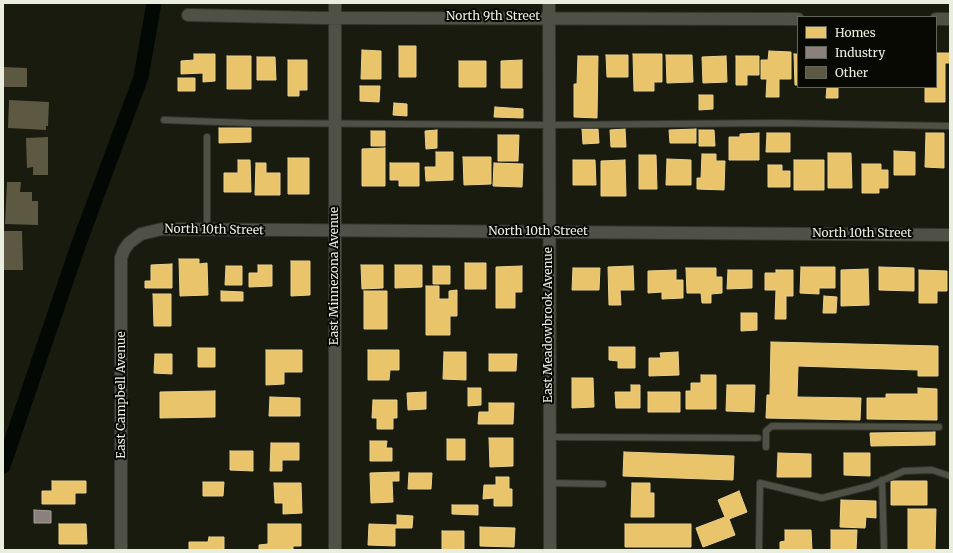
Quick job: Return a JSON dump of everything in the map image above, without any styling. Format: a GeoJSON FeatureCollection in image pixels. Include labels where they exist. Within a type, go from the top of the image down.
{"type":"FeatureCollection","features":[{"type":"Feature","properties":{"kind":"street","name":"East Minnezona Avenue"},"geometry":{"type":"LineString","coordinates":[[335,3],[335,550]]}},
{"type":"Feature","properties":{"kind":"street","name":"East Meadowbrook Avenue"},"geometry":{"type":"LineString","coordinates":[[549,3],[550,550]]}},
{"type":"Feature","properties":{"kind":"street","name":"North 9th Street"},"geometry":{"type":"LineString","coordinates":[[188,15],[335,18],[797,18]]}},
{"type":"Feature","properties":{"kind":"street"},"geometry":{"type":"LineString","coordinates":[[937,19],[950,19]]}},
{"type":"Feature","properties":{"kind":"street","name":"North 10th Street"},"geometry":{"type":"LineString","coordinates":[[129,243],[141,234],[154,230],[950,235]]}},
{"type":"Feature","properties":{"kind":"street","name":"East Campbell Avenue"},"geometry":{"type":"LineString","coordinates":[[121,550],[121,258],[129,243]]}},
{"type":"Feature","properties":{"kind":"lane"},"geometry":{"type":"LineString","coordinates":[[164,120],[549,125],[778,123],[950,126]]}},
{"type":"Feature","properties":{"kind":"lane"},"geometry":{"type":"LineString","coordinates":[[207,137],[207,230]]}},
{"type":"Feature","properties":{"kind":"lane"},"geometry":{"type":"LineString","coordinates":[[766,447],[766,431],[772,426],[939,427]]}},
{"type":"Feature","properties":{"kind":"lane"},"geometry":{"type":"LineString","coordinates":[[549,437],[758,438]]}},
{"type":"Feature","properties":{"kind":"lane"},"geometry":{"type":"LineString","coordinates":[[759,548],[760,483],[822,498],[863,488],[904,471],[932,470],[950,476]]}},
{"type":"Feature","properties":{"kind":"lane"},"geometry":{"type":"LineString","coordinates":[[882,480],[884,549]]}},
{"type":"Feature","properties":{"kind":"lane"},"geometry":{"type":"LineString","coordinates":[[550,483],[602,484]]}},
{"type":"Feature","properties":{"kind":"building: Homes"},"geometry":{"type":"Polygon","coordinates":[[[399,46],[416,46],[416,77],[399,77],[399,46]]]}},
{"type":"Feature","properties":{"kind":"building: Homes"},"geometry":{"type":"Polygon","coordinates":[[[362,50],[381,51],[381,79],[361,79],[362,50]]]}},
{"type":"Feature","properties":{"kind":"building: Homes"},"geometry":{"type":"Polygon","coordinates":[[[769,51],[791,52],[791,79],[779,79],[779,97],[766,97],[767,79],[761,79],[761,60],[768,60],[769,51]]]}},
{"type":"Feature","properties":{"kind":"building: Homes"},"geometry":{"type":"Polygon","coordinates":[[[937,53],[950,53],[950,63],[945,63],[945,102],[925,102],[925,88],[937,88],[937,53]]]}},
{"type":"Feature","properties":{"kind":"building: Homes"},"geometry":{"type":"Polygon","coordinates":[[[194,54],[215,54],[215,81],[203,82],[203,73],[181,74],[181,61],[194,60],[194,54]]]}},
{"type":"Feature","properties":{"kind":"building: Homes"},"geometry":{"type":"Polygon","coordinates":[[[633,54],[662,54],[662,82],[654,82],[654,91],[634,91],[633,54]]]}},
{"type":"Feature","properties":{"kind":"building: Homes"},"geometry":{"type":"Polygon","coordinates":[[[794,54],[797,54],[797,85],[795,85],[794,54]]]}},
{"type":"Feature","properties":{"kind":"building: Homes"},"geometry":{"type":"Polygon","coordinates":[[[606,55],[628,55],[628,77],[607,77],[606,55]]]}},
{"type":"Feature","properties":{"kind":"building: Homes"},"geometry":{"type":"Polygon","coordinates":[[[666,55],[692,55],[693,82],[667,83],[666,55]]]}},
{"type":"Feature","properties":{"kind":"building: Homes"},"geometry":{"type":"Polygon","coordinates":[[[227,56],[251,56],[251,89],[227,89],[227,56]]]}},
{"type":"Feature","properties":{"kind":"building: Homes"},"geometry":{"type":"Polygon","coordinates":[[[578,56],[598,56],[597,118],[574,117],[574,84],[577,84],[578,56]]]}},
{"type":"Feature","properties":{"kind":"building: Homes"},"geometry":{"type":"Polygon","coordinates":[[[726,56],[727,82],[703,83],[702,57],[726,56]]]}},
{"type":"Feature","properties":{"kind":"building: Homes"},"geometry":{"type":"Polygon","coordinates":[[[736,56],[759,56],[759,75],[747,75],[747,85],[736,85],[736,56]]]}},
{"type":"Feature","properties":{"kind":"building: Homes"},"geometry":{"type":"Polygon","coordinates":[[[257,57],[275,57],[276,80],[257,80],[257,57]]]}},
{"type":"Feature","properties":{"kind":"building: Homes"},"geometry":{"type":"Polygon","coordinates":[[[288,60],[307,60],[307,90],[299,90],[299,96],[288,96],[288,60]]]}},
{"type":"Feature","properties":{"kind":"building: Homes"},"geometry":{"type":"Polygon","coordinates":[[[522,60],[522,88],[501,88],[501,61],[522,60]]]}},
{"type":"Feature","properties":{"kind":"building: Homes"},"geometry":{"type":"Polygon","coordinates":[[[459,61],[486,61],[486,87],[459,87],[459,61]]]}},
{"type":"Feature","properties":{"kind":"building: Homes"},"geometry":{"type":"Polygon","coordinates":[[[178,78],[195,78],[195,91],[178,91],[178,78]]]}},
{"type":"Feature","properties":{"kind":"building: Homes"},"geometry":{"type":"Polygon","coordinates":[[[360,86],[380,86],[379,102],[360,101],[360,86]]]}},
{"type":"Feature","properties":{"kind":"building: Homes"},"geometry":{"type":"Polygon","coordinates":[[[827,88],[838,88],[838,98],[826,98],[827,88]]]}},
{"type":"Feature","properties":{"kind":"building: Homes"},"geometry":{"type":"Polygon","coordinates":[[[699,95],[713,95],[713,109],[699,110],[699,95]]]}},
{"type":"Feature","properties":{"kind":"building: Homes"},"geometry":{"type":"Polygon","coordinates":[[[394,103],[407,104],[407,116],[393,115],[394,103]]]}},
{"type":"Feature","properties":{"kind":"building: Homes"},"geometry":{"type":"Polygon","coordinates":[[[495,107],[523,109],[523,118],[494,117],[495,107]]]}},
{"type":"Feature","properties":{"kind":"building: Homes"},"geometry":{"type":"Polygon","coordinates":[[[219,128],[251,128],[251,142],[219,143],[219,128]]]}},
{"type":"Feature","properties":{"kind":"building: Homes"},"geometry":{"type":"Polygon","coordinates":[[[582,129],[598,129],[599,143],[583,144],[582,129]]]}},
{"type":"Feature","properties":{"kind":"building: Homes"},"geometry":{"type":"Polygon","coordinates":[[[625,129],[626,147],[611,147],[610,130],[625,129]]]}},
{"type":"Feature","properties":{"kind":"building: Homes"},"geometry":{"type":"Polygon","coordinates":[[[696,129],[696,143],[670,143],[669,130],[696,129]]]}},
{"type":"Feature","properties":{"kind":"building: Homes"},"geometry":{"type":"Polygon","coordinates":[[[437,130],[437,148],[426,149],[425,131],[437,130]]]}},
{"type":"Feature","properties":{"kind":"building: Homes"},"geometry":{"type":"Polygon","coordinates":[[[699,130],[714,130],[715,146],[699,146],[699,130]]]}},
{"type":"Feature","properties":{"kind":"building: Homes"},"geometry":{"type":"Polygon","coordinates":[[[371,131],[385,131],[385,146],[371,146],[371,131]]]}},
{"type":"Feature","properties":{"kind":"building: Homes"},"geometry":{"type":"Polygon","coordinates":[[[759,133],[759,160],[729,160],[729,137],[740,137],[740,134],[759,133]]]}},
{"type":"Feature","properties":{"kind":"building: Homes"},"geometry":{"type":"Polygon","coordinates":[[[767,133],[790,133],[790,152],[766,152],[767,133]]]}},
{"type":"Feature","properties":{"kind":"building: Homes"},"geometry":{"type":"Polygon","coordinates":[[[926,133],[944,133],[944,168],[925,167],[926,133]]]}},
{"type":"Feature","properties":{"kind":"building: Homes"},"geometry":{"type":"Polygon","coordinates":[[[498,135],[519,135],[518,161],[498,161],[498,135]]]}},
{"type":"Feature","properties":{"kind":"building: Homes"},"geometry":{"type":"Polygon","coordinates":[[[385,148],[385,186],[362,186],[362,149],[385,148]]]}},
{"type":"Feature","properties":{"kind":"building: Homes"},"geometry":{"type":"Polygon","coordinates":[[[894,151],[915,152],[915,175],[894,175],[894,151]]]}},
{"type":"Feature","properties":{"kind":"building: Homes"},"geometry":{"type":"Polygon","coordinates":[[[436,152],[453,152],[453,180],[426,181],[425,167],[436,167],[436,152]]]}},
{"type":"Feature","properties":{"kind":"building: Homes"},"geometry":{"type":"Polygon","coordinates":[[[828,153],[851,153],[852,188],[828,188],[828,153]]]}},
{"type":"Feature","properties":{"kind":"building: Homes"},"geometry":{"type":"Polygon","coordinates":[[[702,154],[716,154],[716,161],[725,161],[724,190],[697,189],[697,178],[701,178],[702,154]]]}},
{"type":"Feature","properties":{"kind":"building: Homes"},"geometry":{"type":"Polygon","coordinates":[[[639,155],[656,155],[657,189],[639,189],[639,155]]]}},
{"type":"Feature","properties":{"kind":"building: Homes"},"geometry":{"type":"Polygon","coordinates":[[[463,157],[491,157],[491,184],[464,185],[463,157]]]}},
{"type":"Feature","properties":{"kind":"building: Homes"},"geometry":{"type":"Polygon","coordinates":[[[288,158],[309,158],[309,194],[288,194],[288,158]]]}},
{"type":"Feature","properties":{"kind":"building: Homes"},"geometry":{"type":"Polygon","coordinates":[[[667,159],[691,160],[691,185],[666,185],[667,159]]]}},
{"type":"Feature","properties":{"kind":"building: Homes"},"geometry":{"type":"Polygon","coordinates":[[[238,160],[250,160],[251,192],[224,192],[224,173],[238,173],[238,160]]]}},
{"type":"Feature","properties":{"kind":"building: Homes"},"geometry":{"type":"Polygon","coordinates":[[[573,160],[595,160],[596,185],[573,185],[573,160]]]}},
{"type":"Feature","properties":{"kind":"building: Homes"},"geometry":{"type":"Polygon","coordinates":[[[625,160],[626,196],[601,196],[601,161],[625,160]]]}},
{"type":"Feature","properties":{"kind":"building: Homes"},"geometry":{"type":"Polygon","coordinates":[[[794,160],[824,160],[824,190],[794,190],[794,160]]]}},
{"type":"Feature","properties":{"kind":"building: Homes"},"geometry":{"type":"Polygon","coordinates":[[[256,163],[266,163],[266,173],[280,173],[280,195],[255,195],[256,163]]]}},
{"type":"Feature","properties":{"kind":"building: Homes"},"geometry":{"type":"Polygon","coordinates":[[[390,163],[419,163],[419,186],[399,186],[399,180],[390,180],[390,163]]]}},
{"type":"Feature","properties":{"kind":"building: Homes"},"geometry":{"type":"Polygon","coordinates":[[[494,163],[523,164],[522,187],[493,186],[494,163]]]}},
{"type":"Feature","properties":{"kind":"building: Homes"},"geometry":{"type":"Polygon","coordinates":[[[862,164],[881,164],[881,170],[888,170],[888,188],[879,188],[879,193],[862,193],[862,164]]]}},
{"type":"Feature","properties":{"kind":"building: Homes"},"geometry":{"type":"Polygon","coordinates":[[[768,165],[782,165],[782,171],[790,171],[790,187],[768,187],[768,165]]]}},
{"type":"Feature","properties":{"kind":"building: Homes"},"geometry":{"type":"Polygon","coordinates":[[[179,259],[199,259],[199,264],[207,263],[208,295],[180,296],[179,259]]]}},
{"type":"Feature","properties":{"kind":"building: Homes"},"geometry":{"type":"Polygon","coordinates":[[[291,261],[310,261],[310,295],[291,296],[291,261]]]}},
{"type":"Feature","properties":{"kind":"building: Homes"},"geometry":{"type":"Polygon","coordinates":[[[465,263],[486,263],[486,289],[465,289],[465,263]]]}},
{"type":"Feature","properties":{"kind":"building: Homes"},"geometry":{"type":"Polygon","coordinates":[[[172,264],[172,288],[145,288],[145,281],[151,281],[151,265],[172,264]]]}},
{"type":"Feature","properties":{"kind":"building: Homes"},"geometry":{"type":"Polygon","coordinates":[[[258,265],[272,265],[272,286],[249,287],[249,273],[258,273],[258,265]]]}},
{"type":"Feature","properties":{"kind":"building: Homes"},"geometry":{"type":"Polygon","coordinates":[[[361,265],[383,265],[383,288],[362,289],[361,265]]]}},
{"type":"Feature","properties":{"kind":"building: Homes"},"geometry":{"type":"Polygon","coordinates":[[[395,265],[422,265],[422,287],[395,288],[395,265]]]}},
{"type":"Feature","properties":{"kind":"building: Homes"},"geometry":{"type":"Polygon","coordinates":[[[226,266],[242,266],[242,285],[225,285],[226,266]]]}},
{"type":"Feature","properties":{"kind":"building: Homes"},"geometry":{"type":"Polygon","coordinates":[[[433,266],[450,266],[450,284],[433,284],[433,266]]]}},
{"type":"Feature","properties":{"kind":"building: Homes"},"geometry":{"type":"Polygon","coordinates":[[[522,266],[522,292],[515,292],[515,308],[496,308],[496,267],[522,266]]]}},
{"type":"Feature","properties":{"kind":"building: Homes"},"geometry":{"type":"Polygon","coordinates":[[[633,266],[634,290],[620,290],[621,305],[609,305],[608,267],[633,266]]]}},
{"type":"Feature","properties":{"kind":"building: Homes"},"geometry":{"type":"Polygon","coordinates":[[[801,267],[835,267],[835,288],[819,288],[819,294],[800,293],[801,267]]]}},
{"type":"Feature","properties":{"kind":"building: Homes"},"geometry":{"type":"Polygon","coordinates":[[[879,267],[914,268],[914,291],[879,290],[879,267]]]}},
{"type":"Feature","properties":{"kind":"building: Homes"},"geometry":{"type":"Polygon","coordinates":[[[573,268],[600,268],[599,290],[572,290],[573,268]]]}},
{"type":"Feature","properties":{"kind":"building: Homes"},"geometry":{"type":"Polygon","coordinates":[[[686,268],[716,268],[716,277],[722,277],[722,293],[711,294],[711,303],[702,303],[701,293],[687,293],[686,268]]]}},
{"type":"Feature","properties":{"kind":"building: Homes"},"geometry":{"type":"Polygon","coordinates":[[[868,269],[869,305],[841,306],[841,270],[868,269]]]}},
{"type":"Feature","properties":{"kind":"building: Homes"},"geometry":{"type":"Polygon","coordinates":[[[676,270],[676,280],[683,280],[683,298],[662,299],[662,292],[648,293],[648,271],[676,270]]]}},
{"type":"Feature","properties":{"kind":"building: Homes"},"geometry":{"type":"Polygon","coordinates":[[[728,270],[752,270],[752,288],[727,289],[728,270]]]}},
{"type":"Feature","properties":{"kind":"building: Homes"},"geometry":{"type":"Polygon","coordinates":[[[776,270],[793,270],[793,296],[786,296],[786,319],[775,319],[776,290],[765,290],[765,273],[776,273],[776,270]]]}},
{"type":"Feature","properties":{"kind":"building: Homes"},"geometry":{"type":"Polygon","coordinates":[[[919,270],[947,271],[947,291],[937,291],[937,303],[919,303],[919,270]]]}},
{"type":"Feature","properties":{"kind":"building: Homes"},"geometry":{"type":"Polygon","coordinates":[[[426,286],[439,286],[439,299],[449,299],[449,291],[457,290],[457,316],[450,316],[450,335],[426,335],[426,286]]]}},
{"type":"Feature","properties":{"kind":"building: Homes"},"geometry":{"type":"Polygon","coordinates":[[[221,291],[243,292],[243,301],[221,301],[221,291]]]}},
{"type":"Feature","properties":{"kind":"building: Homes"},"geometry":{"type":"Polygon","coordinates":[[[364,291],[387,291],[387,329],[364,329],[364,291]]]}},
{"type":"Feature","properties":{"kind":"building: Homes"},"geometry":{"type":"Polygon","coordinates":[[[153,294],[171,294],[171,326],[154,326],[153,294]]]}},
{"type":"Feature","properties":{"kind":"building: Homes"},"geometry":{"type":"Polygon","coordinates":[[[824,296],[837,297],[836,313],[823,313],[824,296]]]}},
{"type":"Feature","properties":{"kind":"building: Homes"},"geometry":{"type":"Polygon","coordinates":[[[741,313],[757,313],[757,330],[741,331],[741,313]]]}},
{"type":"Feature","properties":{"kind":"building: Homes"},"geometry":{"type":"Polygon","coordinates":[[[771,342],[938,346],[938,376],[918,376],[918,370],[798,366],[797,397],[861,398],[860,420],[766,418],[767,395],[770,395],[771,342]]]}},
{"type":"Feature","properties":{"kind":"building: Homes"},"geometry":{"type":"Polygon","coordinates":[[[609,347],[635,347],[635,368],[618,368],[618,361],[609,360],[609,347]]]}},
{"type":"Feature","properties":{"kind":"building: Homes"},"geometry":{"type":"Polygon","coordinates":[[[198,348],[215,348],[215,367],[198,367],[198,348]]]}},
{"type":"Feature","properties":{"kind":"building: Homes"},"geometry":{"type":"Polygon","coordinates":[[[266,350],[302,350],[302,372],[284,372],[284,384],[266,385],[266,350]]]}},
{"type":"Feature","properties":{"kind":"building: Homes"},"geometry":{"type":"Polygon","coordinates":[[[368,350],[399,350],[399,370],[390,370],[389,380],[368,380],[368,350]]]}},
{"type":"Feature","properties":{"kind":"building: Homes"},"geometry":{"type":"Polygon","coordinates":[[[444,352],[466,352],[466,380],[443,379],[444,352]]]}},
{"type":"Feature","properties":{"kind":"building: Homes"},"geometry":{"type":"Polygon","coordinates":[[[678,352],[679,375],[649,376],[649,358],[661,358],[660,353],[678,352]]]}},
{"type":"Feature","properties":{"kind":"building: Homes"},"geometry":{"type":"Polygon","coordinates":[[[155,354],[172,354],[172,374],[154,373],[155,354]]]}},
{"type":"Feature","properties":{"kind":"building: Homes"},"geometry":{"type":"Polygon","coordinates":[[[489,354],[517,354],[516,371],[489,371],[489,354]]]}},
{"type":"Feature","properties":{"kind":"building: Homes"},"geometry":{"type":"Polygon","coordinates":[[[701,375],[716,375],[716,409],[686,409],[686,391],[691,391],[691,383],[701,383],[701,375]]]}},
{"type":"Feature","properties":{"kind":"building: Homes"},"geometry":{"type":"Polygon","coordinates":[[[572,378],[593,378],[594,407],[572,408],[572,378]]]}},
{"type":"Feature","properties":{"kind":"building: Homes"},"geometry":{"type":"Polygon","coordinates":[[[631,385],[640,385],[640,408],[616,408],[615,392],[631,392],[631,385]]]}},
{"type":"Feature","properties":{"kind":"building: Homes"},"geometry":{"type":"Polygon","coordinates":[[[727,385],[755,385],[754,412],[726,411],[727,385]]]}},
{"type":"Feature","properties":{"kind":"building: Homes"},"geometry":{"type":"Polygon","coordinates":[[[468,388],[481,388],[481,405],[468,406],[468,388]]]}},
{"type":"Feature","properties":{"kind":"building: Homes"},"geometry":{"type":"Polygon","coordinates":[[[918,388],[937,389],[937,420],[867,419],[867,398],[886,398],[886,394],[918,394],[918,388]]]}},
{"type":"Feature","properties":{"kind":"building: Homes"},"geometry":{"type":"Polygon","coordinates":[[[215,391],[215,417],[160,418],[160,392],[215,391]]]}},
{"type":"Feature","properties":{"kind":"building: Homes"},"geometry":{"type":"Polygon","coordinates":[[[426,392],[426,409],[408,410],[407,393],[426,392]]]}},
{"type":"Feature","properties":{"kind":"building: Homes"},"geometry":{"type":"Polygon","coordinates":[[[648,392],[680,392],[680,412],[648,412],[648,392]]]}},
{"type":"Feature","properties":{"kind":"building: Homes"},"geometry":{"type":"Polygon","coordinates":[[[270,397],[300,398],[300,416],[269,416],[270,397]]]}},
{"type":"Feature","properties":{"kind":"building: Homes"},"geometry":{"type":"Polygon","coordinates":[[[373,400],[397,400],[397,418],[393,418],[393,429],[377,429],[377,418],[372,418],[373,400]]]}},
{"type":"Feature","properties":{"kind":"building: Homes"},"geometry":{"type":"Polygon","coordinates":[[[489,403],[514,403],[513,424],[478,424],[479,412],[489,412],[489,403]]]}},
{"type":"Feature","properties":{"kind":"building: Homes"},"geometry":{"type":"Polygon","coordinates":[[[935,432],[935,445],[871,446],[870,433],[935,432]]]}},
{"type":"Feature","properties":{"kind":"building: Homes"},"geometry":{"type":"Polygon","coordinates":[[[489,438],[513,438],[513,466],[490,467],[489,438]]]}},
{"type":"Feature","properties":{"kind":"building: Homes"},"geometry":{"type":"Polygon","coordinates":[[[447,439],[465,439],[465,460],[447,460],[447,439]]]}},
{"type":"Feature","properties":{"kind":"building: Homes"},"geometry":{"type":"Polygon","coordinates":[[[370,441],[387,441],[386,448],[392,448],[392,461],[370,461],[370,441]]]}},
{"type":"Feature","properties":{"kind":"building: Homes"},"geometry":{"type":"Polygon","coordinates":[[[271,443],[299,443],[299,460],[282,460],[282,471],[270,471],[271,443]]]}},
{"type":"Feature","properties":{"kind":"building: Homes"},"geometry":{"type":"Polygon","coordinates":[[[230,451],[253,451],[253,471],[230,470],[230,451]]]}},
{"type":"Feature","properties":{"kind":"building: Homes"},"geometry":{"type":"Polygon","coordinates":[[[624,452],[734,456],[733,480],[623,476],[624,452]]]}},
{"type":"Feature","properties":{"kind":"building: Homes"},"geometry":{"type":"Polygon","coordinates":[[[778,453],[811,454],[811,477],[777,477],[778,453]]]}},
{"type":"Feature","properties":{"kind":"building: Homes"},"geometry":{"type":"Polygon","coordinates":[[[844,453],[870,453],[870,476],[844,475],[844,453]]]}},
{"type":"Feature","properties":{"kind":"building: Homes"},"geometry":{"type":"Polygon","coordinates":[[[399,472],[399,481],[392,481],[393,502],[371,503],[370,473],[399,472]]]}},
{"type":"Feature","properties":{"kind":"building: Homes"},"geometry":{"type":"Polygon","coordinates":[[[409,473],[432,473],[431,489],[408,489],[409,473]]]}},
{"type":"Feature","properties":{"kind":"building: Homes"},"geometry":{"type":"Polygon","coordinates":[[[496,477],[509,477],[509,489],[512,489],[512,506],[494,506],[494,498],[483,499],[484,485],[496,485],[496,477]]]}},
{"type":"Feature","properties":{"kind":"building: Homes"},"geometry":{"type":"Polygon","coordinates":[[[52,481],[86,481],[86,493],[75,493],[75,504],[42,504],[42,491],[52,491],[52,481]]]}},
{"type":"Feature","properties":{"kind":"building: Homes"},"geometry":{"type":"Polygon","coordinates":[[[891,481],[927,481],[927,505],[891,505],[891,481]]]}},
{"type":"Feature","properties":{"kind":"building: Homes"},"geometry":{"type":"Polygon","coordinates":[[[203,482],[224,482],[223,496],[203,496],[203,482]]]}},
{"type":"Feature","properties":{"kind":"building: Homes"},"geometry":{"type":"Polygon","coordinates":[[[274,483],[301,483],[302,513],[283,514],[283,503],[275,503],[274,483]]]}},
{"type":"Feature","properties":{"kind":"building: Homes"},"geometry":{"type":"Polygon","coordinates":[[[632,483],[650,483],[650,493],[654,493],[654,517],[631,517],[632,483]]]}},
{"type":"Feature","properties":{"kind":"building: Homes"},"geometry":{"type":"Polygon","coordinates":[[[739,491],[747,512],[729,519],[735,535],[703,547],[696,528],[725,517],[718,500],[739,491]]]}},
{"type":"Feature","properties":{"kind":"building: Homes"},"geometry":{"type":"Polygon","coordinates":[[[841,500],[876,501],[876,518],[866,517],[865,528],[840,527],[841,500]]]}},
{"type":"Feature","properties":{"kind":"building: Homes"},"geometry":{"type":"Polygon","coordinates":[[[452,505],[478,505],[478,515],[452,514],[452,505]]]}},
{"type":"Feature","properties":{"kind":"building: Homes"},"geometry":{"type":"Polygon","coordinates":[[[908,509],[936,509],[935,550],[908,550],[908,509]]]}},
{"type":"Feature","properties":{"kind":"building: Homes"},"geometry":{"type":"Polygon","coordinates":[[[397,515],[413,516],[412,528],[395,528],[395,546],[368,545],[369,524],[397,525],[397,515]]]}},
{"type":"Feature","properties":{"kind":"building: Homes"},"geometry":{"type":"Polygon","coordinates":[[[59,524],[86,524],[87,544],[59,544],[59,524]]]}},
{"type":"Feature","properties":{"kind":"building: Homes"},"geometry":{"type":"Polygon","coordinates":[[[268,524],[301,524],[301,546],[293,546],[293,550],[259,550],[259,545],[268,544],[268,524]]]}},
{"type":"Feature","properties":{"kind":"building: Homes"},"geometry":{"type":"Polygon","coordinates":[[[625,524],[691,524],[691,547],[625,547],[625,524]]]}},
{"type":"Feature","properties":{"kind":"building: Homes"},"geometry":{"type":"Polygon","coordinates":[[[480,527],[515,528],[514,547],[480,546],[480,527]]]}},
{"type":"Feature","properties":{"kind":"building: Homes"},"geometry":{"type":"Polygon","coordinates":[[[785,530],[811,530],[812,550],[780,550],[780,542],[785,541],[785,530]]]}},
{"type":"Feature","properties":{"kind":"building: Homes"},"geometry":{"type":"Polygon","coordinates":[[[831,530],[857,530],[856,550],[831,550],[831,530]]]}},
{"type":"Feature","properties":{"kind":"building: Homes"},"geometry":{"type":"Polygon","coordinates":[[[442,531],[464,531],[464,550],[442,550],[442,531]]]}},
{"type":"Feature","properties":{"kind":"building: Homes"},"geometry":{"type":"Polygon","coordinates":[[[209,537],[224,537],[224,550],[189,550],[189,542],[208,542],[209,537]]]}},
{"type":"Feature","properties":{"kind":"building: Industry"},"geometry":{"type":"Polygon","coordinates":[[[34,510],[51,511],[51,523],[34,523],[34,510]]]}},
{"type":"Feature","properties":{"kind":"building: Other"},"geometry":{"type":"Polygon","coordinates":[[[3,67],[27,68],[27,87],[3,87],[3,67]]]}},
{"type":"Feature","properties":{"kind":"building: Other"},"geometry":{"type":"Polygon","coordinates":[[[9,100],[49,102],[48,126],[46,126],[46,130],[8,128],[9,100]]]}},
{"type":"Feature","properties":{"kind":"building: Other"},"geometry":{"type":"Polygon","coordinates":[[[48,137],[48,175],[33,175],[33,167],[27,168],[26,138],[48,137]]]}},
{"type":"Feature","properties":{"kind":"building: Other"},"geometry":{"type":"Polygon","coordinates":[[[7,182],[21,182],[20,192],[32,192],[32,201],[38,201],[38,225],[5,224],[7,182]]]}},
{"type":"Feature","properties":{"kind":"building: Other"},"geometry":{"type":"Polygon","coordinates":[[[3,231],[22,231],[23,270],[3,270],[3,231]]]}},
{"type":"Feature","properties":{"kind":"waterway"},"geometry":{"type":"LineString","coordinates":[[3,466],[78,246],[141,77],[154,3]]}}]}
